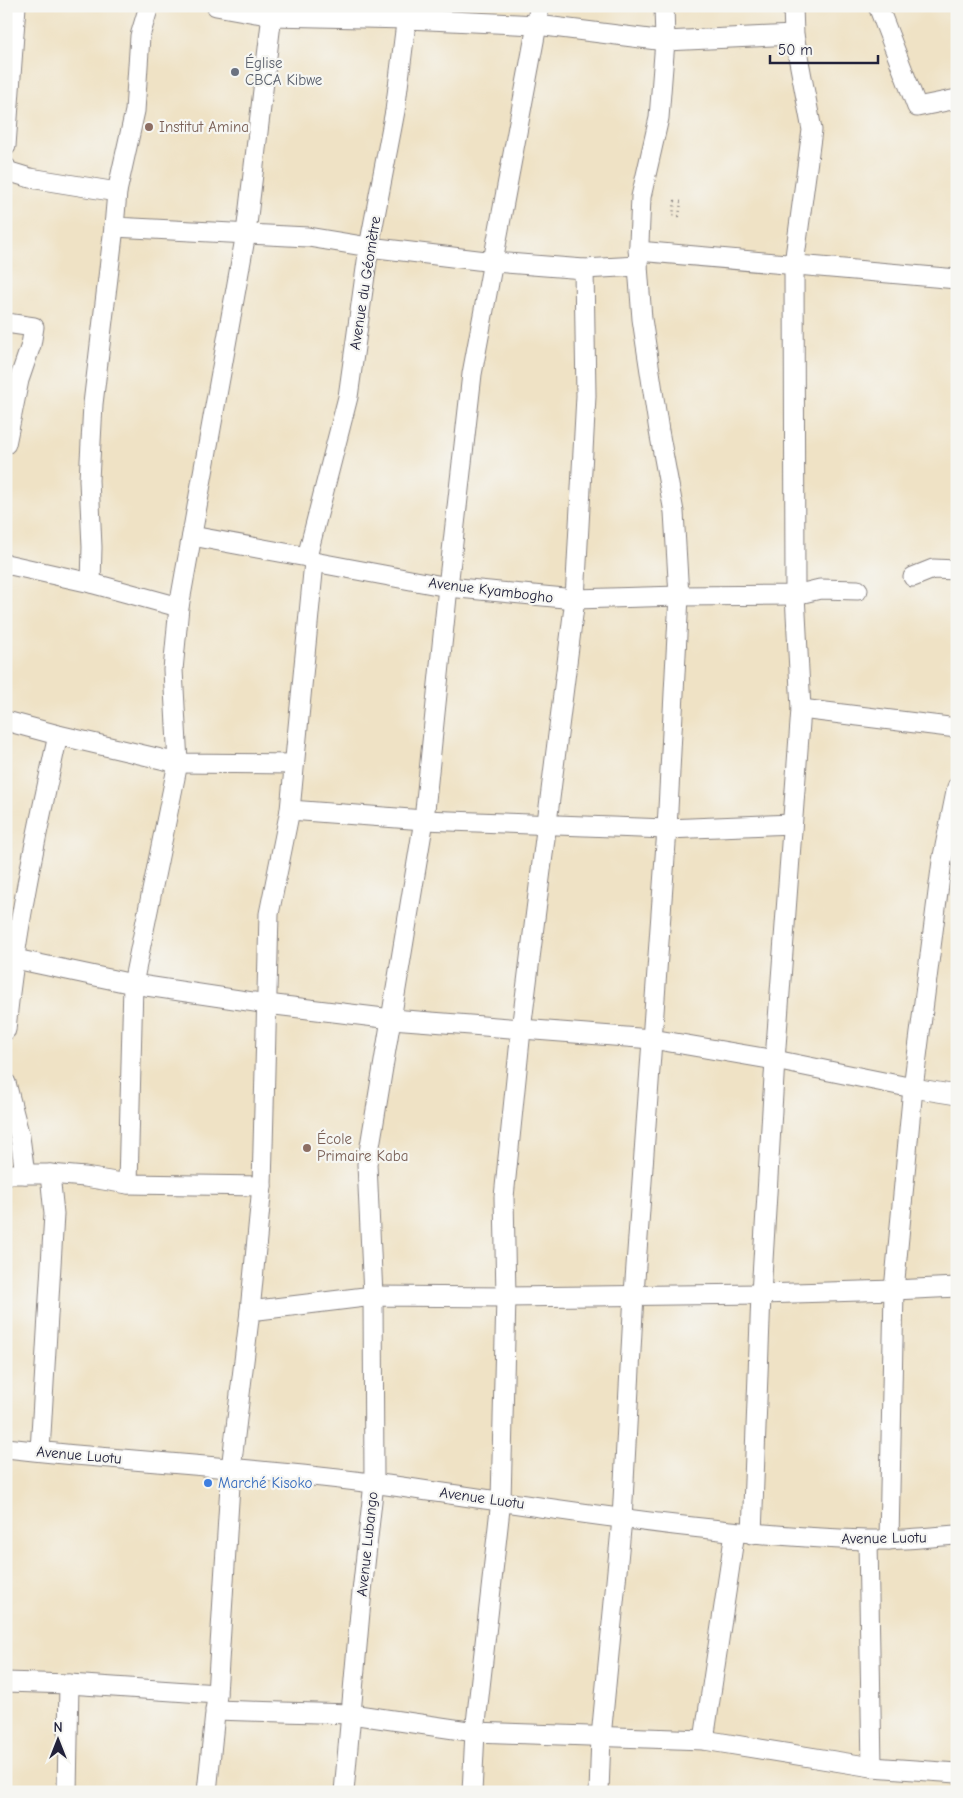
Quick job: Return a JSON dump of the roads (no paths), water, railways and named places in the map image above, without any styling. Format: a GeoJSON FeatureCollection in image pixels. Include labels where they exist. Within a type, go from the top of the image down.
{"type":"FeatureCollection","features":[{"type":"Feature","properties":{"kind":"street"},"geometry":{"type":"LineString","coordinates":[[6,146],[16,6]]}},
{"type":"Feature","properties":{"kind":"street"},"geometry":{"type":"LineString","coordinates":[[91,583],[92,548],[89,480],[93,404],[118,192],[135,111],[140,36],[149,6]]}},
{"type":"Feature","properties":{"kind":"street"},"geometry":{"type":"LineString","coordinates":[[216,6],[273,11],[538,16],[665,41],[794,35]]}},
{"type":"Feature","properties":{"kind":"street"},"geometry":{"type":"LineString","coordinates":[[599,1792],[601,1737],[622,1519],[634,1294],[667,829],[678,596],[674,512],[659,431],[643,323],[638,258],[641,196],[659,118],[665,41],[664,6]]}},
{"type":"Feature","properties":{"kind":"street"},"geometry":{"type":"LineString","coordinates":[[704,1740],[744,1533],[775,1060],[801,709],[795,595],[794,264],[812,130],[794,35],[793,6]]}},
{"type":"Feature","properties":{"kind":"street"},"geometry":{"type":"LineString","coordinates":[[878,6],[917,107],[957,98]]}},
{"type":"Feature","properties":{"kind":"street"},"geometry":{"type":"LineString","coordinates":[[128,1184],[133,984],[178,763],[174,670],[179,607],[246,233],[273,11]]}},
{"type":"Feature","properties":{"kind":"street","name":"Avenue du Géomètre"},"geometry":{"type":"LineString","coordinates":[[207,1792],[216,1702],[231,1469],[250,1311],[262,1186],[269,914],[290,810],[310,559],[348,398],[369,247],[394,116],[407,13]]}},
{"type":"Feature","properties":{"kind":"street","name":"Avenue Lubango"},"geometry":{"type":"LineString","coordinates":[[344,1792],[361,1601],[374,1483],[373,1296],[366,1172],[424,820],[472,374],[538,16]]}},
{"type":"Feature","properties":{"kind":"street"},"geometry":{"type":"LineString","coordinates":[[6,167],[7,171],[13,174],[30,178],[118,192]]}},
{"type":"Feature","properties":{"kind":"street"},"geometry":{"type":"LineString","coordinates":[[114,226],[308,237],[369,247],[494,262],[584,269],[638,258],[794,264],[957,279]]}},
{"type":"Feature","properties":{"kind":"street"},"geometry":{"type":"LineString","coordinates":[[472,1792],[475,1732],[500,1500],[506,1297],[504,1196],[521,1030],[576,599],[586,396],[584,269]]}},
{"type":"Feature","properties":{"kind":"street"},"geometry":{"type":"LineString","coordinates":[[6,323],[34,327],[31,345],[19,380],[6,444]]}},
{"type":"Feature","properties":{"kind":"street","name":"Avenue Kyambogho"},"geometry":{"type":"LineString","coordinates":[[192,536],[448,587],[576,599],[795,595],[820,589],[858,590]]}},
{"type":"Feature","properties":{"kind":"street"},"geometry":{"type":"LineString","coordinates":[[6,564],[91,583],[179,607]]}},
{"type":"Feature","properties":{"kind":"street"},"geometry":{"type":"LineString","coordinates":[[913,577],[933,569],[957,570]]}},
{"type":"Feature","properties":{"kind":"street"},"geometry":{"type":"LineString","coordinates":[[801,709],[957,728]]}},
{"type":"Feature","properties":{"kind":"street"},"geometry":{"type":"LineString","coordinates":[[6,721],[178,763],[294,764]]}},
{"type":"Feature","properties":{"kind":"street"},"geometry":{"type":"LineString","coordinates":[[6,1030],[11,958],[58,735]]}},
{"type":"Feature","properties":{"kind":"street"},"geometry":{"type":"LineString","coordinates":[[889,1540],[894,1290],[913,1088],[942,861],[957,787]]}},
{"type":"Feature","properties":{"kind":"street"},"geometry":{"type":"LineString","coordinates":[[290,810],[424,820],[667,829],[792,824]]}},
{"type":"Feature","properties":{"kind":"street"},"geometry":{"type":"LineString","coordinates":[[11,958],[133,984],[267,1004],[392,1019],[652,1039],[775,1060],[913,1088],[957,1094]]}},
{"type":"Feature","properties":{"kind":"street"},"geometry":{"type":"LineString","coordinates":[[6,1083],[20,1137],[15,1174],[85,1177],[128,1184],[262,1186]]}},
{"type":"Feature","properties":{"kind":"street"},"geometry":{"type":"LineString","coordinates":[[40,1452],[54,1214],[50,1174]]}},
{"type":"Feature","properties":{"kind":"street"},"geometry":{"type":"LineString","coordinates":[[250,1311],[373,1296],[506,1297],[761,1294],[957,1287]]}},
{"type":"Feature","properties":{"kind":"street","name":"Avenue Luotu"},"geometry":{"type":"LineString","coordinates":[[6,1448],[374,1483],[622,1519],[744,1533],[868,1541],[957,1535]]}},
{"type":"Feature","properties":{"kind":"street"},"geometry":{"type":"LineString","coordinates":[[868,1541],[872,1767]]}},
{"type":"Feature","properties":{"kind":"street"},"geometry":{"type":"LineString","coordinates":[[6,1682],[69,1684],[216,1702],[351,1714],[475,1732],[704,1740],[872,1767],[957,1773]]}},
{"type":"Feature","properties":{"kind":"street"},"geometry":{"type":"LineString","coordinates":[[67,1792],[69,1684]]}},
{"type":"Feature","properties":{"kind":"place","name":"Église CBCA Kibwe"},"geometry":{"type":"Point","coordinates":[235,72]}},
{"type":"Feature","properties":{"kind":"place","name":"Institut Amina"},"geometry":{"type":"Point","coordinates":[149,127]}},
{"type":"Feature","properties":{"kind":"place","name":"École Primaire Kaba"},"geometry":{"type":"Point","coordinates":[307,1148]}},
{"type":"Feature","properties":{"kind":"place","name":"Marché Kisoko"},"geometry":{"type":"Point","coordinates":[208,1483]}}]}
